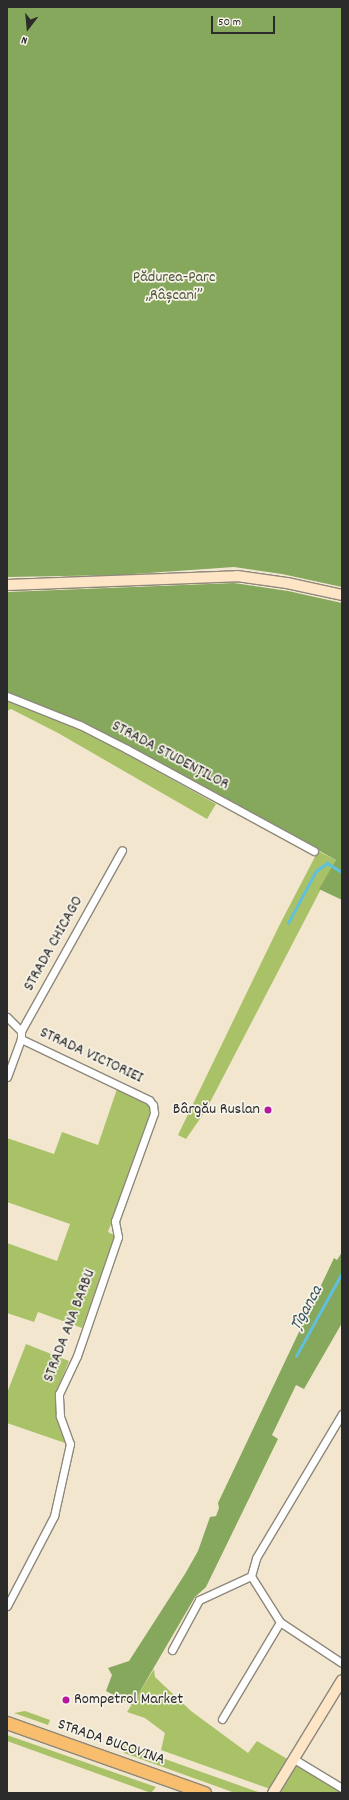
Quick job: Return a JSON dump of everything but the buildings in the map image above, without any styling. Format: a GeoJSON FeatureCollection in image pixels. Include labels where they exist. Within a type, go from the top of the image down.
{"type":"FeatureCollection","features":[{"type":"Feature","properties":{"kind":"main road"},"geometry":{"type":"LineString","coordinates":[[7,585],[237,576],[280,581],[342,595]]}},
{"type":"Feature","properties":{"kind":"main road"},"geometry":{"type":"LineString","coordinates":[[273,1793],[342,1680]]}},
{"type":"Feature","properties":{"kind":"main road","name":"STRADA BUCOVINA"},"geometry":{"type":"LineString","coordinates":[[7,1723],[205,1793]]}},
{"type":"Feature","properties":{"kind":"street","name":"STRADA STUDENȚILOR"},"geometry":{"type":"LineString","coordinates":[[7,696],[80,725],[314,851]]}},
{"type":"Feature","properties":{"kind":"street","name":"STRADA CHICAGO"},"geometry":{"type":"LineString","coordinates":[[7,1077],[21,1035],[122,850]]}},
{"type":"Feature","properties":{"kind":"street","name":"STRADA VICTORIEI"},"geometry":{"type":"LineString","coordinates":[[7,1017],[21,1035],[149,1100]]}},
{"type":"Feature","properties":{"kind":"street","name":"STRADA ANA BARBU"},"geometry":{"type":"LineString","coordinates":[[7,1606],[54,1516],[70,1444],[60,1416],[59,1394],[77,1356],[118,1237],[115,1221],[154,1113],[153,1106],[149,1100]]}},
{"type":"Feature","properties":{"kind":"street"},"geometry":{"type":"LineString","coordinates":[[342,1414],[256,1558],[251,1576],[280,1622],[342,1663]]}},
{"type":"Feature","properties":{"kind":"street"},"geometry":{"type":"LineString","coordinates":[[172,1650],[200,1600],[251,1576]]}},
{"type":"Feature","properties":{"kind":"street"},"geometry":{"type":"LineString","coordinates":[[222,1719],[280,1622]]}},
{"type":"Feature","properties":{"kind":"street"},"geometry":{"type":"LineString","coordinates":[[294,1759],[342,1788]]}},
{"type":"Feature","properties":{"kind":"green space","name":"Pădurea-Parc „Râșcani”"},"geometry":{"type":"Polygon","coordinates":[[[7,7],[342,7],[342,587],[282,574],[234,567],[119,575],[7,577],[7,7]]]}},
{"type":"Feature","properties":{"kind":"green space"},"geometry":{"type":"Polygon","coordinates":[[[234,583],[288,591],[342,603],[342,900],[319,889],[336,860],[178,773],[89,727],[7,694],[7,592],[234,583]]]}},
{"type":"Feature","properties":{"kind":"green space"},"geometry":{"type":"Polygon","coordinates":[[[7,699],[98,738],[216,804],[207,819],[58,733],[11,709],[7,711],[7,699]]]}},
{"type":"Feature","properties":{"kind":"green space"},"geometry":{"type":"Polygon","coordinates":[[[318,851],[336,860],[206,1110],[186,1139],[178,1135],[279,926],[318,851]]]}},
{"type":"Feature","properties":{"kind":"green space"},"geometry":{"type":"Polygon","coordinates":[[[117,1089],[145,1102],[150,1108],[148,1123],[108,1232],[114,1235],[115,1240],[82,1328],[38,1312],[34,1322],[7,1313],[7,1243],[57,1261],[70,1224],[7,1202],[7,1138],[54,1154],[62,1132],[98,1145],[117,1089]]]}},
{"type":"Feature","properties":{"kind":"green space"},"geometry":{"type":"Polygon","coordinates":[[[342,1252],[342,1323],[304,1389],[296,1385],[272,1435],[278,1439],[206,1587],[195,1597],[132,1705],[106,1691],[112,1675],[108,1668],[129,1661],[185,1574],[198,1551],[210,1517],[216,1516],[219,1508],[218,1503],[334,1258],[337,1260],[342,1252]]]}},
{"type":"Feature","properties":{"kind":"green space"},"geometry":{"type":"Polygon","coordinates":[[[26,1344],[69,1361],[55,1395],[68,1444],[7,1423],[7,1393],[26,1344]]]}},
{"type":"Feature","properties":{"kind":"green space"},"geometry":{"type":"Polygon","coordinates":[[[154,1669],[155,1677],[191,1711],[248,1753],[257,1741],[289,1760],[270,1789],[161,1750],[165,1733],[145,1718],[127,1712],[154,1669]]]}},
{"type":"Feature","properties":{"kind":"green space"},"geometry":{"type":"Polygon","coordinates":[[[25,1711],[50,1720],[48,1725],[14,1713],[25,1711]]]}},
{"type":"Feature","properties":{"kind":"green space"},"geometry":{"type":"Polygon","coordinates":[[[7,1735],[156,1787],[151,1793],[7,1741],[7,1735]]]}},
{"type":"Feature","properties":{"kind":"green space"},"geometry":{"type":"Polygon","coordinates":[[[114,1741],[261,1793],[235,1793],[124,1753],[114,1741]]]}},
{"type":"Feature","properties":{"kind":"green space"},"geometry":{"type":"Polygon","coordinates":[[[296,1765],[342,1792],[342,1793],[279,1792],[296,1765]]]}},
{"type":"Feature","properties":{"kind":"waterway"},"geometry":{"type":"LineString","coordinates":[[288,923],[316,871],[327,863],[342,872]]}},
{"type":"Feature","properties":{"kind":"waterway","name":"Țîganca"},"geometry":{"type":"LineString","coordinates":[[296,1356],[342,1273]]}},
{"type":"Feature","properties":{"kind":"place","name":"Bârgău Ruslan"},"geometry":{"type":"Point","coordinates":[268,1110]}},
{"type":"Feature","properties":{"kind":"place","name":"Rompetrol Market"},"geometry":{"type":"Point","coordinates":[66,1700]}}]}
